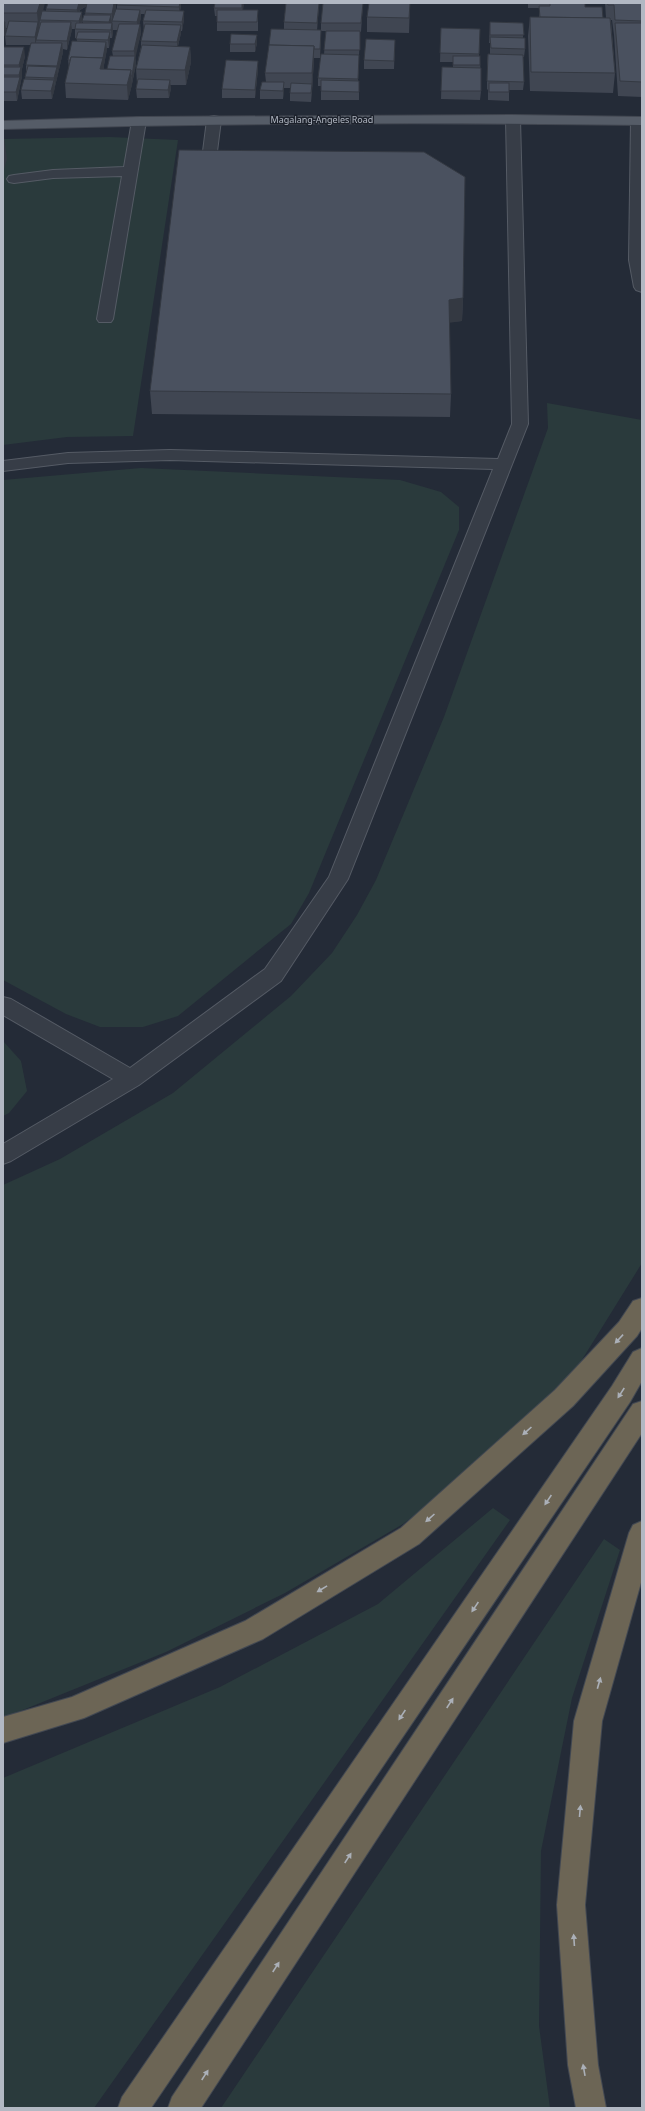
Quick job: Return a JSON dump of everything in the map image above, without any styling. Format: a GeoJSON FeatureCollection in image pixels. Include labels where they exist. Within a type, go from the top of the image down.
{"type":"FeatureCollection","features":[{"type":"Feature","properties":{"kind":"highway"},"geometry":{"type":"LineString","coordinates":[[3,1730],[74,1709],[254,1630],[410,1536],[564,1398],[628,1329],[642,1308]]}},
{"type":"Feature","properties":{"kind":"highway"},"geometry":{"type":"LineString","coordinates":[[133,2108],[621,1394],[642,1359]]}},
{"type":"Feature","properties":{"kind":"highway"},"geometry":{"type":"LineString","coordinates":[[183,2108],[642,1412]]}},
{"type":"Feature","properties":{"kind":"highway"},"geometry":{"type":"LineString","coordinates":[[591,2108],[582,2065],[571,1905],[588,1721],[642,1533]]}},
{"type":"Feature","properties":{"kind":"main road","name":"Magalang-Angeles Road"},"geometry":{"type":"LineString","coordinates":[[3,125],[139,120],[513,119],[640,121]]}},
{"type":"Feature","properties":{"kind":"street"},"geometry":{"type":"LineString","coordinates":[[3,1155],[131,1079],[273,974],[338,879],[520,424],[513,119]]}},
{"type":"Feature","properties":{"kind":"street"},"geometry":{"type":"LineString","coordinates":[[105,319],[139,120]]}},
{"type":"Feature","properties":{"kind":"street"},"geometry":{"type":"LineString","coordinates":[[208,167],[214,120]]}},
{"type":"Feature","properties":{"kind":"street"},"geometry":{"type":"LineString","coordinates":[[640,121],[640,260],[642,287]]}},
{"type":"Feature","properties":{"kind":"street"},"geometry":{"type":"LineString","coordinates":[[14,178],[53,174],[131,171]]}},
{"type":"Feature","properties":{"kind":"street"},"geometry":{"type":"LineString","coordinates":[[3,466],[68,458],[170,455],[503,464]]}},
{"type":"Feature","properties":{"kind":"street"},"geometry":{"type":"LineString","coordinates":[[3,1006],[131,1079]]}},
{"type":"Feature","properties":{"kind":"shaded area"},"geometry":{"type":"Polygon","coordinates":[[[110,137],[178,140],[133,436],[67,437],[3,445],[3,139],[110,137]]]}},
{"type":"Feature","properties":{"kind":"shaded area"},"geometry":{"type":"Polygon","coordinates":[[[547,403],[642,420],[642,1263],[575,1371],[500,1450],[403,1524],[285,1593],[166,1652],[3,1718],[3,1185],[60,1159],[173,1093],[291,996],[332,953],[357,915],[376,880],[444,717],[548,428],[547,403]]]}},
{"type":"Feature","properties":{"kind":"shaded area"},"geometry":{"type":"Polygon","coordinates":[[[141,468],[400,480],[441,492],[459,507],[459,530],[309,893],[291,924],[178,1016],[143,1027],[100,1027],[66,1014],[3,980],[3,480],[141,468]]]}},
{"type":"Feature","properties":{"kind":"shaded area"},"geometry":{"type":"Polygon","coordinates":[[[3,1041],[21,1061],[27,1091],[9,1113],[3,1116],[3,1041]]]}},
{"type":"Feature","properties":{"kind":"shaded area"},"geometry":{"type":"Polygon","coordinates":[[[493,1508],[510,1520],[94,2108],[3,2108],[3,1778],[220,1687],[378,1604],[493,1508]]]}},
{"type":"Feature","properties":{"kind":"shaded area"},"geometry":{"type":"Polygon","coordinates":[[[604,1539],[620,1550],[572,1698],[541,1851],[539,2026],[550,2108],[221,2108],[604,1539]]]}},
{"type":"Feature","properties":{"kind":"building"},"geometry":{"type":"Polygon","coordinates":[[[3,3],[40,3],[37,13],[3,13],[3,3]]]}},
{"type":"Feature","properties":{"kind":"building"},"geometry":{"type":"Polygon","coordinates":[[[48,3],[79,3],[77,10],[46,9],[48,3]]]}},
{"type":"Feature","properties":{"kind":"building"},"geometry":{"type":"Polygon","coordinates":[[[87,3],[114,3],[112,14],[85,13],[87,3]]]}},
{"type":"Feature","properties":{"kind":"building"},"geometry":{"type":"Polygon","coordinates":[[[117,3],[180,3],[179,7],[117,5],[117,3]]]}},
{"type":"Feature","properties":{"kind":"building"},"geometry":{"type":"Polygon","coordinates":[[[215,3],[242,3],[242,8],[214,8],[215,3]]]}},
{"type":"Feature","properties":{"kind":"building"},"geometry":{"type":"Polygon","coordinates":[[[286,3],[319,3],[317,23],[284,22],[286,3]]]}},
{"type":"Feature","properties":{"kind":"building"},"geometry":{"type":"Polygon","coordinates":[[[323,3],[363,3],[361,23],[321,23],[323,3]]]}},
{"type":"Feature","properties":{"kind":"building"},"geometry":{"type":"Polygon","coordinates":[[[369,3],[410,3],[409,18],[367,17],[369,3]]]}},
{"type":"Feature","properties":{"kind":"building"},"geometry":{"type":"Polygon","coordinates":[[[550,3],[585,3],[585,7],[602,7],[603,18],[540,17],[539,6],[550,6],[550,3]]]}},
{"type":"Feature","properties":{"kind":"building"},"geometry":{"type":"Polygon","coordinates":[[[607,3],[642,3],[642,21],[615,20],[614,5],[608,5],[607,3]]]}},
{"type":"Feature","properties":{"kind":"building"},"geometry":{"type":"Polygon","coordinates":[[[116,9],[140,10],[137,22],[112,21],[116,9]]]}},
{"type":"Feature","properties":{"kind":"building"},"geometry":{"type":"Polygon","coordinates":[[[146,10],[184,11],[182,22],[143,21],[146,10]]]}},
{"type":"Feature","properties":{"kind":"building"},"geometry":{"type":"Polygon","coordinates":[[[217,10],[258,10],[257,22],[217,22],[217,10]]]}},
{"type":"Feature","properties":{"kind":"building"},"geometry":{"type":"Polygon","coordinates":[[[42,11],[82,12],[79,21],[40,20],[42,11]]]}},
{"type":"Feature","properties":{"kind":"building"},"geometry":{"type":"Polygon","coordinates":[[[84,15],[111,15],[109,22],[82,21],[84,15]]]}},
{"type":"Feature","properties":{"kind":"building"},"geometry":{"type":"Polygon","coordinates":[[[530,17],[610,18],[615,73],[531,72],[530,17]]]}},
{"type":"Feature","properties":{"kind":"building"},"geometry":{"type":"Polygon","coordinates":[[[9,21],[38,22],[35,37],[5,36],[9,21]]]}},
{"type":"Feature","properties":{"kind":"building"},"geometry":{"type":"Polygon","coordinates":[[[41,22],[71,22],[67,41],[36,40],[41,22]]]}},
{"type":"Feature","properties":{"kind":"building"},"geometry":{"type":"Polygon","coordinates":[[[490,22],[523,23],[524,35],[490,35],[490,22]]]}},
{"type":"Feature","properties":{"kind":"building"},"geometry":{"type":"Polygon","coordinates":[[[76,23],[112,23],[111,30],[75,29],[76,23]]]}},
{"type":"Feature","properties":{"kind":"building"},"geometry":{"type":"Polygon","coordinates":[[[615,23],[642,23],[642,82],[620,81],[615,23]]]}},
{"type":"Feature","properties":{"kind":"building"},"geometry":{"type":"Polygon","coordinates":[[[119,24],[140,24],[134,51],[112,51],[119,24]]]}},
{"type":"Feature","properties":{"kind":"building"},"geometry":{"type":"Polygon","coordinates":[[[145,24],[181,25],[177,42],[141,41],[145,24]]]}},
{"type":"Feature","properties":{"kind":"building"},"geometry":{"type":"Polygon","coordinates":[[[441,28],[480,29],[479,54],[440,53],[441,28]]]}},
{"type":"Feature","properties":{"kind":"building"},"geometry":{"type":"Polygon","coordinates":[[[271,29],[321,30],[320,49],[314,49],[314,46],[269,45],[271,29]]]}},
{"type":"Feature","properties":{"kind":"building"},"geometry":{"type":"Polygon","coordinates":[[[326,31],[360,31],[360,50],[324,50],[326,31]]]}},
{"type":"Feature","properties":{"kind":"building"},"geometry":{"type":"Polygon","coordinates":[[[78,32],[110,32],[108,40],[76,39],[78,32]]]}},
{"type":"Feature","properties":{"kind":"building"},"geometry":{"type":"Polygon","coordinates":[[[231,34],[257,35],[255,44],[230,44],[231,34]]]}},
{"type":"Feature","properties":{"kind":"building"},"geometry":{"type":"Polygon","coordinates":[[[490,37],[525,38],[525,49],[491,48],[490,37]]]}},
{"type":"Feature","properties":{"kind":"building"},"geometry":{"type":"Polygon","coordinates":[[[366,39],[395,40],[394,61],[364,60],[366,39]]]}},
{"type":"Feature","properties":{"kind":"building"},"geometry":{"type":"Polygon","coordinates":[[[72,41],[106,42],[103,58],[71,57],[71,60],[68,60],[72,41]]]}},
{"type":"Feature","properties":{"kind":"building"},"geometry":{"type":"Polygon","coordinates":[[[31,43],[62,43],[57,66],[26,65],[31,43]]]}},
{"type":"Feature","properties":{"kind":"building"},"geometry":{"type":"Polygon","coordinates":[[[142,45],[190,47],[185,70],[136,69],[142,45]]]}},
{"type":"Feature","properties":{"kind":"building"},"geometry":{"type":"Polygon","coordinates":[[[269,45],[314,46],[312,73],[265,73],[269,45]]]}},
{"type":"Feature","properties":{"kind":"building"},"geometry":{"type":"Polygon","coordinates":[[[3,47],[24,47],[19,65],[3,65],[3,47]]]}},
{"type":"Feature","properties":{"kind":"building"},"geometry":{"type":"Polygon","coordinates":[[[321,54],[359,55],[358,79],[318,78],[321,54]]]}},
{"type":"Feature","properties":{"kind":"building"},"geometry":{"type":"Polygon","coordinates":[[[488,54],[523,55],[524,82],[487,81],[488,54]]]}},
{"type":"Feature","properties":{"kind":"building"},"geometry":{"type":"Polygon","coordinates":[[[110,56],[135,56],[132,76],[131,70],[107,69],[110,56]]]}},
{"type":"Feature","properties":{"kind":"building"},"geometry":{"type":"Polygon","coordinates":[[[453,56],[480,56],[480,65],[453,65],[453,56]]]}},
{"type":"Feature","properties":{"kind":"building"},"geometry":{"type":"Polygon","coordinates":[[[71,57],[103,58],[100,69],[131,70],[127,85],[65,83],[71,57]]]}},
{"type":"Feature","properties":{"kind":"building"},"geometry":{"type":"Polygon","coordinates":[[[226,60],[258,61],[255,90],[222,89],[226,60]]]}},
{"type":"Feature","properties":{"kind":"building"},"geometry":{"type":"Polygon","coordinates":[[[28,66],[57,67],[54,78],[25,77],[28,66]]]}},
{"type":"Feature","properties":{"kind":"building"},"geometry":{"type":"Polygon","coordinates":[[[3,67],[21,67],[19,75],[3,75],[3,67]]]}},
{"type":"Feature","properties":{"kind":"building"},"geometry":{"type":"Polygon","coordinates":[[[442,67],[481,68],[481,91],[441,91],[442,67]]]}},
{"type":"Feature","properties":{"kind":"building"},"geometry":{"type":"Polygon","coordinates":[[[3,77],[20,77],[16,92],[3,92],[3,77]]]}},
{"type":"Feature","properties":{"kind":"building"},"geometry":{"type":"Polygon","coordinates":[[[24,79],[54,80],[51,91],[21,90],[24,79]]]}},
{"type":"Feature","properties":{"kind":"building"},"geometry":{"type":"Polygon","coordinates":[[[138,79],[170,80],[168,90],[136,89],[138,79]]]}},
{"type":"Feature","properties":{"kind":"building"},"geometry":{"type":"Polygon","coordinates":[[[321,80],[359,81],[359,92],[321,91],[321,80]]]}},
{"type":"Feature","properties":{"kind":"building"},"geometry":{"type":"Polygon","coordinates":[[[262,82],[284,82],[283,91],[260,90],[262,82]]]}},
{"type":"Feature","properties":{"kind":"building"},"geometry":{"type":"Polygon","coordinates":[[[291,83],[312,84],[311,93],[290,93],[291,83]]]}},
{"type":"Feature","properties":{"kind":"building"},"geometry":{"type":"Polygon","coordinates":[[[489,83],[509,83],[509,92],[489,92],[489,83]]]}},
{"type":"Feature","properties":{"kind":"building"},"geometry":{"type":"Polygon","coordinates":[[[179,150],[424,152],[465,177],[463,298],[449,300],[451,394],[150,391],[179,150]]]}}]}
